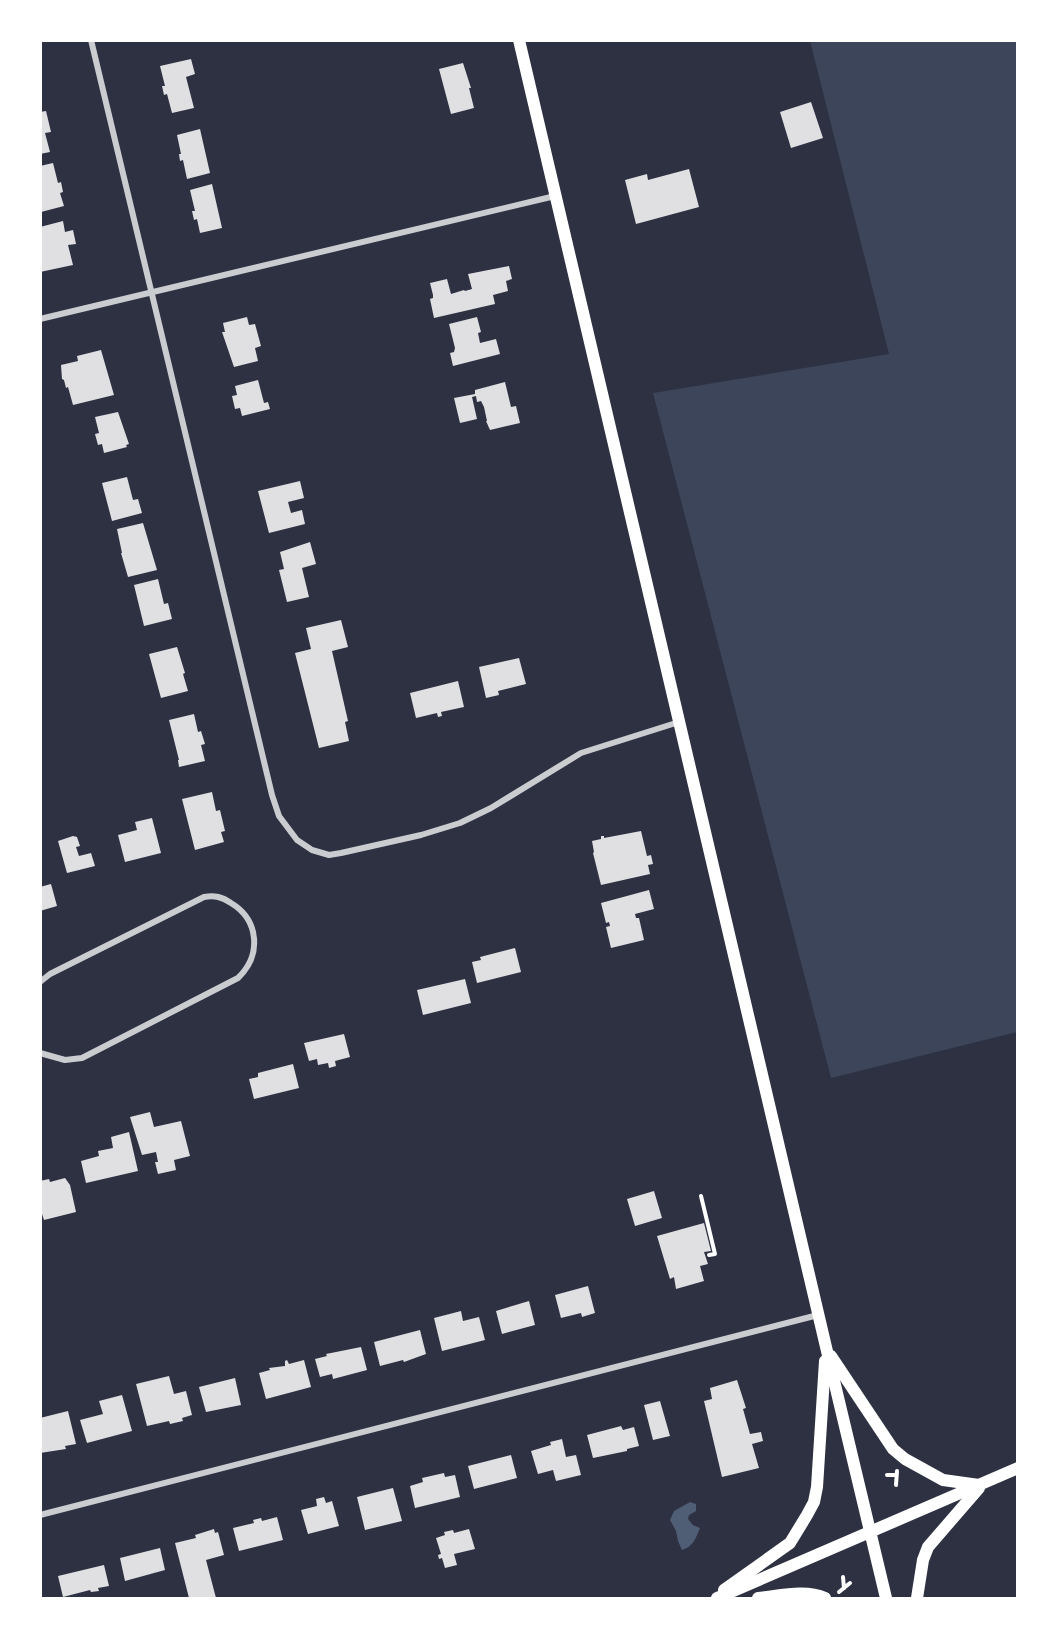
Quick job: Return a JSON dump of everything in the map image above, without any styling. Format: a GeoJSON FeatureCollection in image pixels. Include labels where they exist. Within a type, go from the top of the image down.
{"type":"FeatureCollection","features":[{"type":"Feature","properties":{"kind":"main road"},"geometry":{"type":"LineString","coordinates":[[519,40],[886,1599]]}},
{"type":"Feature","properties":{"kind":"main road"},"geometry":{"type":"LineString","coordinates":[[826,1347],[894,1449],[905,1459],[943,1480],[981,1485]]}},
{"type":"Feature","properties":{"kind":"main road"},"geometry":{"type":"LineString","coordinates":[[712,1599],[790,1543],[814,1502],[817,1487],[826,1347]]}},
{"type":"Feature","properties":{"kind":"main road"},"geometry":{"type":"LineString","coordinates":[[717,1599],[1017,1468]]}},
{"type":"Feature","properties":{"kind":"main road"},"geometry":{"type":"LineString","coordinates":[[917,1599],[923,1560],[928,1548],[981,1485]]}},
{"type":"Feature","properties":{"kind":"main road"},"geometry":{"type":"LineString","coordinates":[[758,1599],[804,1593],[825,1599]]}},
{"type":"Feature","properties":{"kind":"street"},"geometry":{"type":"LineString","coordinates":[[91,40],[272,795],[279,816],[297,840],[312,850],[329,855],[441,830],[491,808],[581,753],[680,721]]}},
{"type":"Feature","properties":{"kind":"street"},"geometry":{"type":"LineString","coordinates":[[40,319],[555,196]]}},
{"type":"Feature","properties":{"kind":"street"},"geometry":{"type":"LineString","coordinates":[[40,982],[50,974],[189,903],[210,896],[225,899],[244,913],[255,937],[252,959],[238,978],[82,1058],[65,1060],[40,1053]]}},
{"type":"Feature","properties":{"kind":"street"},"geometry":{"type":"LineString","coordinates":[[40,1515],[818,1315]]}},
{"type":"Feature","properties":{"kind":"path"},"geometry":{"type":"LineString","coordinates":[[701,1196],[714,1254],[709,1255]]}},
{"type":"Feature","properties":{"kind":"path"},"geometry":{"type":"LineString","coordinates":[[887,1475],[895,1474],[896,1485]]}},
{"type":"Feature","properties":{"kind":"path"},"geometry":{"type":"LineString","coordinates":[[843,1577],[844,1588]]}},
{"type":"Feature","properties":{"kind":"path"},"geometry":{"type":"LineString","coordinates":[[838,1592],[850,1583]]}},
{"type":"Feature","properties":{"kind":"shaded area"},"geometry":{"type":"Polygon","coordinates":[[[810,41],[1018,41],[1017,1032],[831,1078],[653,393],[889,354],[810,41]]]}},
{"type":"Feature","properties":{"kind":"shaded area"},"geometry":{"type":"Polygon","coordinates":[[[690,1502],[696,1504],[696,1511],[689,1515],[688,1519],[700,1528],[691,1544],[682,1550],[670,1520],[674,1511],[690,1502]]]}},
{"type":"Feature","properties":{"kind":"building"},"geometry":{"type":"Polygon","coordinates":[[[191,59],[195,74],[186,77],[194,108],[172,113],[167,94],[164,95],[162,86],[165,86],[160,66],[191,59]]]}},
{"type":"Feature","properties":{"kind":"building"},"geometry":{"type":"Polygon","coordinates":[[[463,63],[471,88],[469,88],[474,108],[451,114],[439,69],[463,63]]]}},
{"type":"Feature","properties":{"kind":"building"},"geometry":{"type":"Polygon","coordinates":[[[811,102],[823,138],[791,148],[780,112],[811,102]]]}},
{"type":"Feature","properties":{"kind":"building"},"geometry":{"type":"Polygon","coordinates":[[[46,111],[51,132],[45,133],[50,152],[40,154],[40,112],[46,111]]]}},
{"type":"Feature","properties":{"kind":"building"},"geometry":{"type":"Polygon","coordinates":[[[200,129],[210,173],[187,179],[183,160],[180,161],[177,135],[200,129]]]}},
{"type":"Feature","properties":{"kind":"building"},"geometry":{"type":"Polygon","coordinates":[[[53,163],[58,183],[61,182],[63,192],[60,193],[64,206],[41,212],[40,166],[53,163]]]}},
{"type":"Feature","properties":{"kind":"building"},"geometry":{"type":"Polygon","coordinates":[[[689,169],[699,207],[636,224],[625,180],[647,174],[648,180],[689,169]]]}},
{"type":"Feature","properties":{"kind":"building"},"geometry":{"type":"Polygon","coordinates":[[[212,184],[222,228],[200,233],[197,219],[194,220],[192,211],[195,211],[190,190],[212,184]]]}},
{"type":"Feature","properties":{"kind":"building"},"geometry":{"type":"Polygon","coordinates":[[[63,221],[65,232],[73,230],[76,244],[68,245],[73,265],[40,272],[40,227],[63,221]]]}},
{"type":"Feature","properties":{"kind":"building"},"geometry":{"type":"Polygon","coordinates":[[[509,266],[512,279],[506,281],[508,291],[493,295],[495,304],[434,318],[430,299],[433,295],[430,283],[447,279],[451,294],[465,291],[472,289],[468,274],[509,266]]]}},
{"type":"Feature","properties":{"kind":"building"},"geometry":{"type":"Polygon","coordinates":[[[247,317],[249,325],[255,324],[261,346],[255,348],[258,361],[234,367],[222,332],[225,332],[223,323],[247,317]]]}},
{"type":"Feature","properties":{"kind":"building"},"geometry":{"type":"Polygon","coordinates":[[[477,317],[481,332],[478,333],[480,343],[496,339],[500,354],[453,366],[450,353],[454,352],[455,348],[449,324],[477,317]]]}},
{"type":"Feature","properties":{"kind":"building"},"geometry":{"type":"Polygon","coordinates":[[[101,350],[114,395],[73,405],[68,387],[66,388],[62,379],[61,365],[78,361],[77,356],[101,350]]]}},
{"type":"Feature","properties":{"kind":"building"},"geometry":{"type":"Polygon","coordinates":[[[258,380],[264,403],[268,402],[270,409],[242,416],[240,408],[235,409],[232,396],[237,395],[235,386],[258,380]]]}},
{"type":"Feature","properties":{"kind":"building"},"geometry":{"type":"Polygon","coordinates":[[[505,382],[511,407],[516,406],[520,423],[490,430],[484,407],[481,401],[477,402],[476,396],[472,397],[477,419],[460,423],[454,398],[475,394],[475,390],[505,382]]]}},
{"type":"Feature","properties":{"kind":"building"},"geometry":{"type":"Polygon","coordinates":[[[118,412],[129,444],[126,445],[127,447],[104,453],[102,444],[98,445],[95,434],[99,433],[95,417],[118,412]]]}},
{"type":"Feature","properties":{"kind":"building"},"geometry":{"type":"Polygon","coordinates":[[[127,477],[133,500],[138,499],[142,513],[112,521],[102,483],[127,477]]]}},
{"type":"Feature","properties":{"kind":"building"},"geometry":{"type":"Polygon","coordinates":[[[300,481],[304,498],[288,502],[291,513],[302,510],[305,524],[269,533],[258,491],[300,481]]]}},
{"type":"Feature","properties":{"kind":"building"},"geometry":{"type":"Polygon","coordinates":[[[143,523],[157,570],[128,577],[117,529],[143,523]]]}},
{"type":"Feature","properties":{"kind":"building"},"geometry":{"type":"Polygon","coordinates":[[[310,542],[316,564],[302,568],[309,597],[287,602],[279,570],[284,569],[280,552],[310,542]]]}},
{"type":"Feature","properties":{"kind":"building"},"geometry":{"type":"Polygon","coordinates":[[[158,579],[164,604],[168,603],[172,619],[144,626],[134,585],[158,579]]]}},
{"type":"Feature","properties":{"kind":"building"},"geometry":{"type":"Polygon","coordinates":[[[341,620],[348,647],[332,651],[348,721],[345,722],[349,741],[319,748],[295,653],[311,649],[306,628],[341,620]]]}},
{"type":"Feature","properties":{"kind":"building"},"geometry":{"type":"Polygon","coordinates":[[[177,647],[188,691],[161,698],[149,654],[177,647]]]}},
{"type":"Feature","properties":{"kind":"building"},"geometry":{"type":"Polygon","coordinates":[[[519,658],[526,684],[498,691],[499,695],[486,698],[479,667],[519,658]]]}},
{"type":"Feature","properties":{"kind":"building"},"geometry":{"type":"Polygon","coordinates":[[[458,681],[464,707],[441,712],[442,716],[438,717],[437,713],[416,718],[410,693],[458,681]]]}},
{"type":"Feature","properties":{"kind":"building"},"geometry":{"type":"Polygon","coordinates":[[[194,714],[198,732],[201,731],[205,744],[201,745],[205,761],[179,767],[169,720],[194,714]]]}},
{"type":"Feature","properties":{"kind":"building"},"geometry":{"type":"Polygon","coordinates":[[[212,792],[216,811],[220,810],[225,831],[221,832],[224,842],[195,850],[182,799],[212,792]]]}},
{"type":"Feature","properties":{"kind":"building"},"geometry":{"type":"Polygon","coordinates":[[[152,818],[161,853],[125,862],[118,835],[137,830],[135,822],[152,818]]]}},
{"type":"Feature","properties":{"kind":"building"},"geometry":{"type":"Polygon","coordinates":[[[641,831],[647,856],[651,855],[653,864],[648,865],[650,874],[601,885],[592,841],[601,839],[601,836],[604,838],[641,831]]]}},
{"type":"Feature","properties":{"kind":"building"},"geometry":{"type":"Polygon","coordinates":[[[73,836],[77,837],[80,846],[76,847],[79,856],[91,853],[95,866],[67,873],[58,841],[73,836]]]}},
{"type":"Feature","properties":{"kind":"building"},"geometry":{"type":"Polygon","coordinates":[[[51,884],[57,906],[40,911],[40,887],[51,884]]]}},
{"type":"Feature","properties":{"kind":"building"},"geometry":{"type":"Polygon","coordinates":[[[649,890],[654,909],[635,914],[636,918],[639,918],[644,940],[611,948],[606,927],[610,926],[609,922],[606,923],[601,903],[649,890]]]}},
{"type":"Feature","properties":{"kind":"building"},"geometry":{"type":"Polygon","coordinates":[[[515,948],[521,972],[477,983],[472,962],[481,960],[480,957],[515,948]]]}},
{"type":"Feature","properties":{"kind":"building"},"geometry":{"type":"Polygon","coordinates":[[[465,979],[471,1003],[423,1015],[417,990],[465,979]]]}},
{"type":"Feature","properties":{"kind":"building"},"geometry":{"type":"Polygon","coordinates":[[[344,1034],[350,1057],[335,1061],[336,1066],[329,1068],[328,1063],[318,1065],[317,1059],[309,1061],[304,1043],[344,1034]]]}},
{"type":"Feature","properties":{"kind":"building"},"geometry":{"type":"Polygon","coordinates":[[[293,1064],[299,1088],[254,1099],[249,1079],[258,1077],[258,1073],[293,1064]]]}},
{"type":"Feature","properties":{"kind":"building"},"geometry":{"type":"Polygon","coordinates":[[[150,1112],[154,1127],[181,1121],[190,1156],[174,1160],[176,1170],[158,1174],[155,1162],[158,1162],[156,1152],[142,1155],[130,1117],[150,1112]]]}},
{"type":"Feature","properties":{"kind":"building"},"geometry":{"type":"Polygon","coordinates":[[[129,1132],[138,1171],[86,1183],[81,1161],[99,1156],[98,1151],[113,1148],[111,1137],[129,1132]]]}},
{"type":"Feature","properties":{"kind":"building"},"geometry":{"type":"Polygon","coordinates":[[[65,1178],[70,1185],[76,1212],[44,1220],[40,1208],[40,1181],[49,1179],[50,1182],[65,1178]]]}},
{"type":"Feature","properties":{"kind":"building"},"geometry":{"type":"Polygon","coordinates":[[[654,1191],[662,1218],[635,1226],[627,1199],[654,1191]]]}},
{"type":"Feature","properties":{"kind":"building"},"geometry":{"type":"Polygon","coordinates":[[[704,1223],[711,1251],[704,1252],[708,1264],[700,1266],[704,1281],[676,1289],[674,1277],[670,1279],[657,1236],[704,1223]]]}},
{"type":"Feature","properties":{"kind":"building"},"geometry":{"type":"Polygon","coordinates":[[[588,1286],[595,1313],[582,1317],[581,1313],[561,1318],[555,1295],[588,1286]]]}},
{"type":"Feature","properties":{"kind":"building"},"geometry":{"type":"Polygon","coordinates":[[[529,1301],[535,1325],[502,1334],[496,1311],[529,1301]]]}},
{"type":"Feature","properties":{"kind":"building"},"geometry":{"type":"Polygon","coordinates":[[[461,1311],[463,1321],[479,1317],[485,1340],[442,1351],[434,1318],[461,1311]]]}},
{"type":"Feature","properties":{"kind":"building"},"geometry":{"type":"Polygon","coordinates":[[[420,1330],[426,1354],[404,1362],[403,1360],[380,1366],[374,1342],[420,1330]]]}},
{"type":"Feature","properties":{"kind":"building"},"geometry":{"type":"Polygon","coordinates":[[[361,1347],[367,1370],[333,1379],[332,1374],[320,1377],[315,1359],[327,1356],[326,1354],[361,1347]]]}},
{"type":"Feature","properties":{"kind":"building"},"geometry":{"type":"Polygon","coordinates":[[[287,1360],[289,1364],[304,1360],[311,1387],[266,1399],[259,1373],[270,1370],[269,1368],[285,1366],[287,1360]]]}},
{"type":"Feature","properties":{"kind":"building"},"geometry":{"type":"Polygon","coordinates":[[[169,1376],[174,1394],[186,1391],[192,1415],[182,1418],[183,1421],[170,1424],[169,1421],[147,1426],[136,1384],[169,1376]]]}},
{"type":"Feature","properties":{"kind":"building"},"geometry":{"type":"Polygon","coordinates":[[[235,1378],[241,1405],[206,1412],[199,1387],[235,1378]]]}},
{"type":"Feature","properties":{"kind":"building"},"geometry":{"type":"Polygon","coordinates":[[[737,1380],[746,1408],[743,1409],[750,1434],[761,1432],[763,1441],[752,1444],[759,1468],[722,1477],[704,1401],[712,1399],[710,1388],[737,1380]]]}},
{"type":"Feature","properties":{"kind":"building"},"geometry":{"type":"Polygon","coordinates":[[[122,1395],[132,1431],[87,1443],[80,1420],[103,1414],[99,1401],[122,1395]]]}},
{"type":"Feature","properties":{"kind":"building"},"geometry":{"type":"Polygon","coordinates":[[[660,1401],[670,1436],[653,1440],[644,1405],[660,1401]]]}},
{"type":"Feature","properties":{"kind":"building"},"geometry":{"type":"Polygon","coordinates":[[[68,1411],[76,1444],[65,1446],[66,1449],[40,1453],[40,1418],[68,1411]]]}},
{"type":"Feature","properties":{"kind":"building"},"geometry":{"type":"Polygon","coordinates":[[[621,1426],[623,1430],[634,1427],[639,1446],[627,1449],[627,1451],[593,1458],[587,1435],[621,1426]]]}},
{"type":"Feature","properties":{"kind":"building"},"geometry":{"type":"Polygon","coordinates":[[[562,1439],[566,1457],[576,1455],[581,1475],[556,1481],[553,1470],[538,1474],[531,1451],[562,1439]]]}},
{"type":"Feature","properties":{"kind":"building"},"geometry":{"type":"Polygon","coordinates":[[[511,1455],[517,1478],[474,1489],[468,1466],[511,1455]]]}},
{"type":"Feature","properties":{"kind":"building"},"geometry":{"type":"Polygon","coordinates":[[[444,1473],[445,1477],[455,1475],[460,1497],[415,1508],[410,1486],[423,1482],[422,1478],[444,1473]]]}},
{"type":"Feature","properties":{"kind":"building"},"geometry":{"type":"Polygon","coordinates":[[[393,1488],[402,1521],[365,1530],[357,1497],[393,1488]]]}},
{"type":"Feature","properties":{"kind":"building"},"geometry":{"type":"Polygon","coordinates":[[[324,1497],[326,1503],[332,1501],[339,1526],[308,1534],[301,1510],[317,1506],[316,1499],[324,1497]]]}},
{"type":"Feature","properties":{"kind":"building"},"geometry":{"type":"Polygon","coordinates":[[[277,1517],[283,1540],[239,1551],[233,1528],[254,1523],[253,1520],[261,1518],[262,1521],[277,1517]]]}},
{"type":"Feature","properties":{"kind":"building"},"geometry":{"type":"Polygon","coordinates":[[[214,1529],[215,1533],[218,1532],[224,1555],[206,1560],[216,1598],[189,1598],[175,1543],[196,1538],[195,1535],[214,1529]]]}},
{"type":"Feature","properties":{"kind":"building"},"geometry":{"type":"Polygon","coordinates":[[[469,1529],[475,1549],[454,1554],[457,1565],[445,1568],[442,1558],[439,1559],[438,1555],[441,1554],[436,1538],[445,1535],[444,1532],[453,1530],[454,1533],[469,1529]]]}},
{"type":"Feature","properties":{"kind":"building"},"geometry":{"type":"Polygon","coordinates":[[[160,1548],[165,1570],[125,1581],[120,1558],[160,1548]]]}},
{"type":"Feature","properties":{"kind":"building"},"geometry":{"type":"Polygon","coordinates":[[[104,1565],[109,1586],[98,1588],[99,1591],[91,1592],[90,1590],[63,1597],[58,1576],[104,1565]]]}}]}
